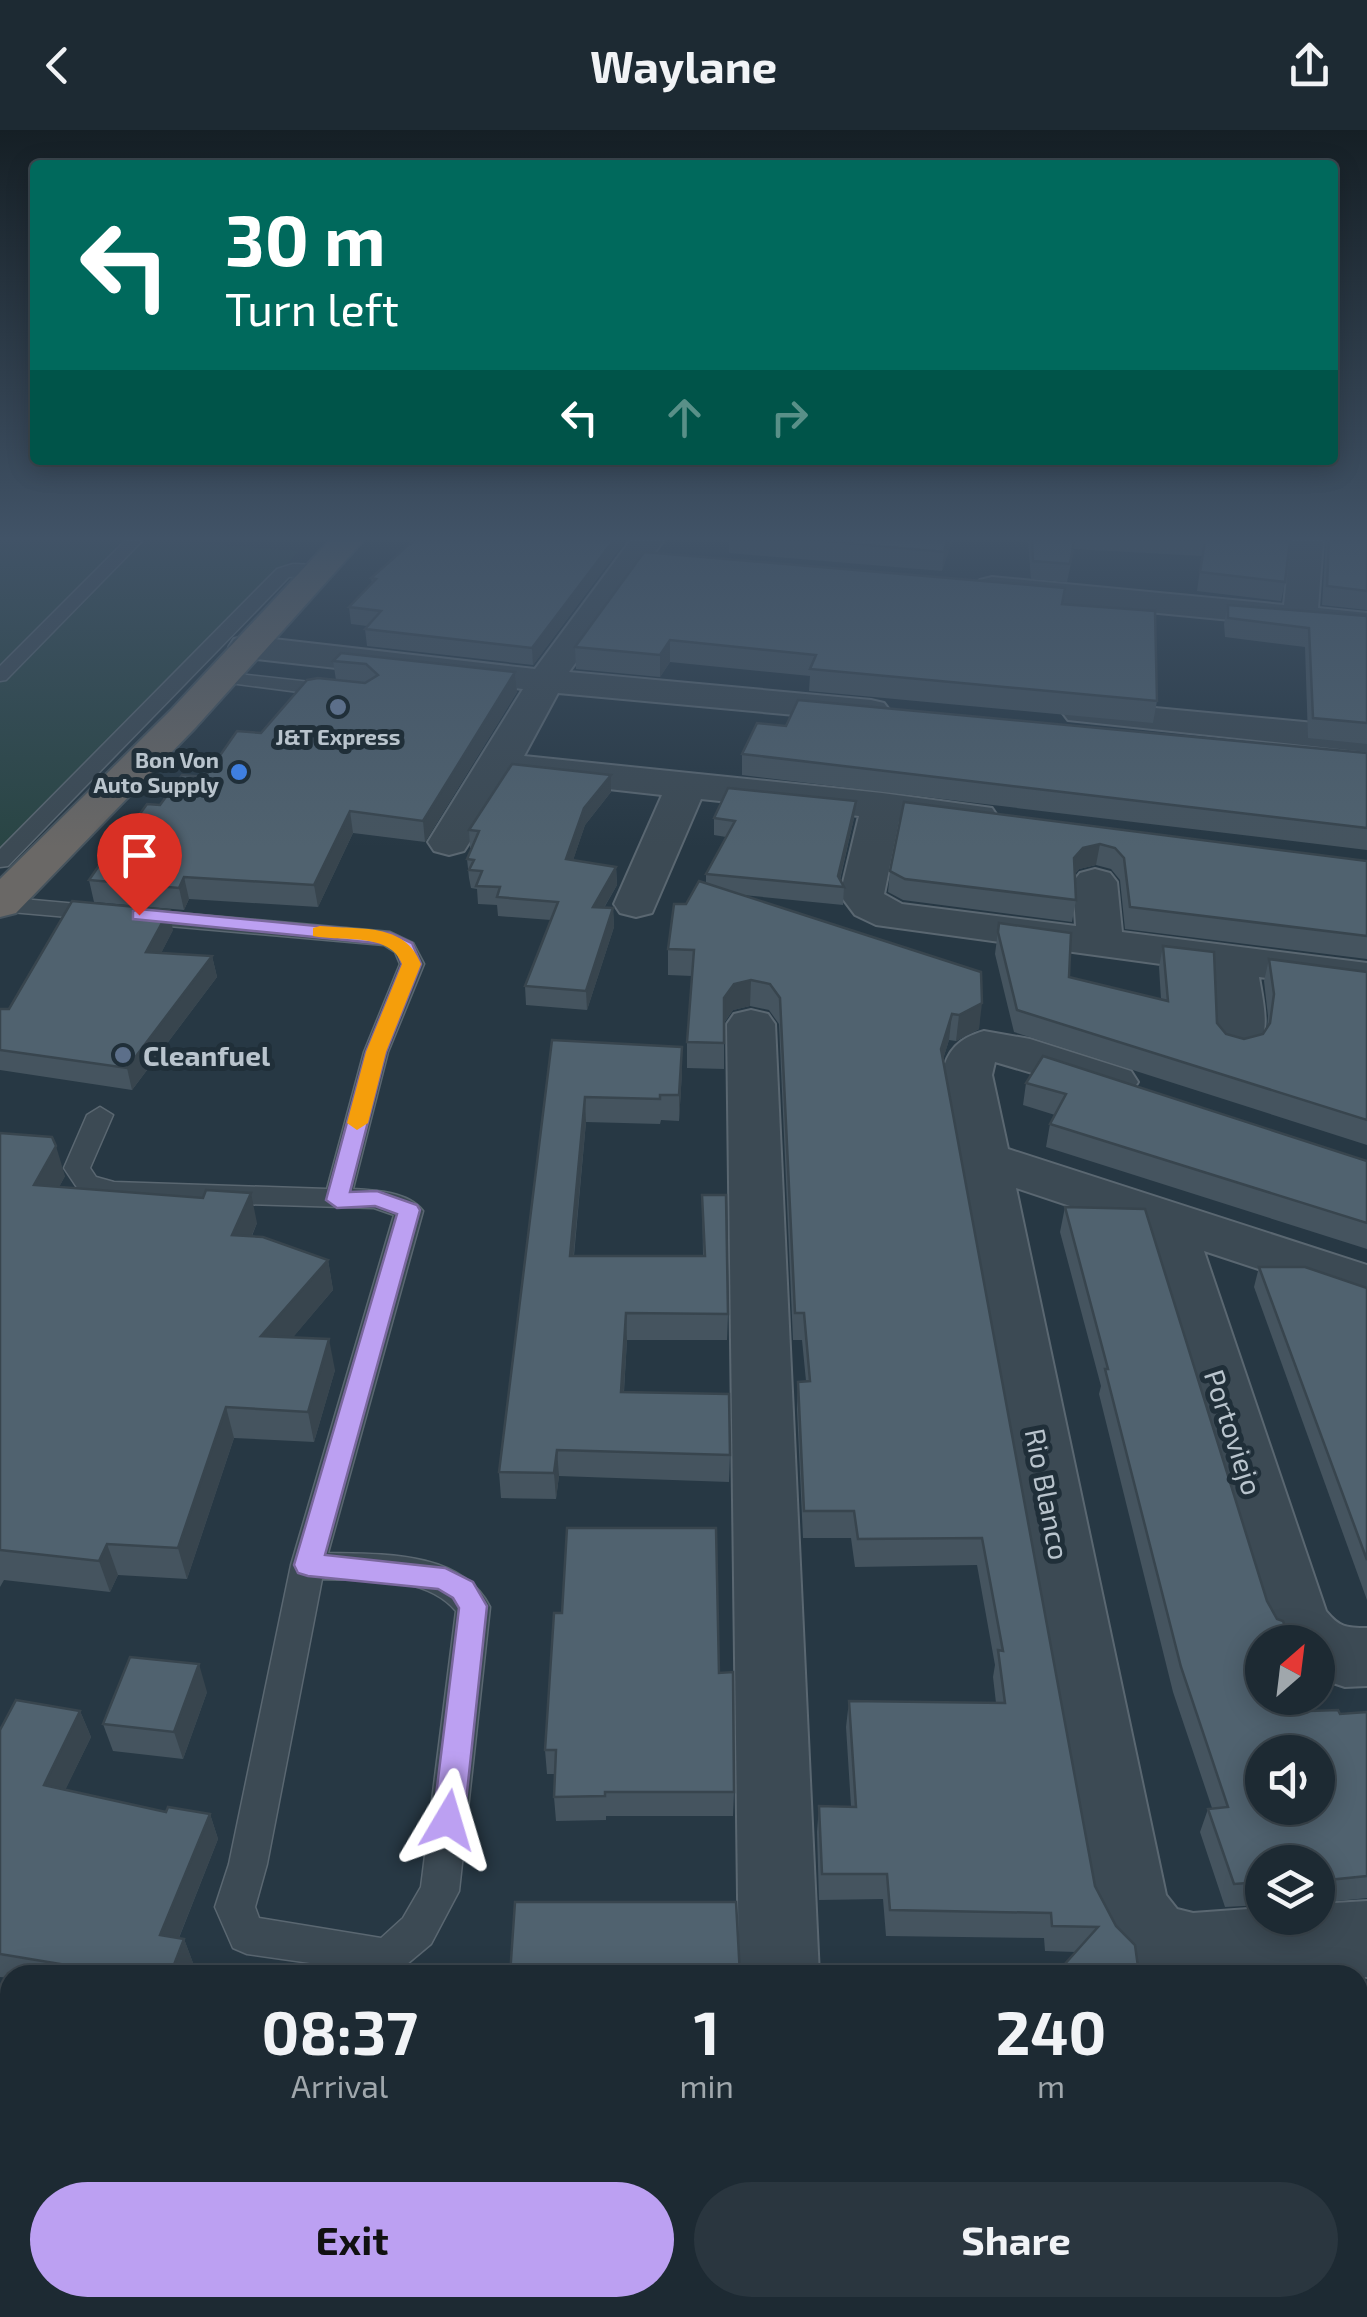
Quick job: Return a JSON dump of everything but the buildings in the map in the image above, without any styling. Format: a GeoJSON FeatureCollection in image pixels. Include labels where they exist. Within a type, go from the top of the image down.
{"type":"FeatureCollection","features":[{"type":"Feature","properties":{"kind":"highway"},"geometry":{"type":"LineString","coordinates":[[0,904],[11,867],[73,832],[184,719],[241,643]]}},
{"type":"Feature","properties":{"kind":"street"},"geometry":{"type":"LineString","coordinates":[[449,842],[553,670],[576,643]]}},
{"type":"Feature","properties":{"kind":"street"},"geometry":{"type":"LineString","coordinates":[[234,650],[553,670],[905,703]]}},
{"type":"Feature","properties":{"kind":"street"},"geometry":{"type":"LineString","coordinates":[[1041,717],[1158,729],[1367,759]]}},
{"type":"Feature","properties":{"kind":"street"},"geometry":{"type":"LineString","coordinates":[[1158,729],[1367,740]]}},
{"type":"Feature","properties":{"kind":"street"},"geometry":{"type":"LineString","coordinates":[[499,765],[882,804],[1018,822]]}},
{"type":"Feature","properties":{"kind":"street"},"geometry":{"type":"LineString","coordinates":[[636,904],[687,783]]}},
{"type":"Feature","properties":{"kind":"street"},"geometry":{"type":"LineString","coordinates":[[882,804],[862,894],[871,906],[892,916],[1367,978]]}},
{"type":"Feature","properties":{"kind":"street"},"geometry":{"type":"LineString","coordinates":[[1096,882],[1100,944]]}},
{"type":"Feature","properties":{"kind":"street"},"geometry":{"type":"LineString","coordinates":[[1234,961],[1240,1019],[1238,1043]]}},
{"type":"Feature","properties":{"kind":"street"},"geometry":{"type":"LineString","coordinates":[[751,1024],[779,1965]]}},
{"type":"Feature","properties":{"kind":"street","name":"Rio Blanco"},"geometry":{"type":"LineString","coordinates":[[1150,1095],[1013,1049],[984,1046],[970,1058],[967,1076],[1130,1911],[1153,1941],[1194,1951],[1367,1939]]}},
{"type":"Feature","properties":{"kind":"street"},"geometry":{"type":"LineString","coordinates":[[983,1160],[1367,1285]]}},
{"type":"Feature","properties":{"kind":"street","name":"Portoviejo"},"geometry":{"type":"LineString","coordinates":[[1166,1218],[1297,1625]]}},
{"type":"Feature","properties":{"kind":"street"},"geometry":{"type":"LineString","coordinates":[[1335,1654],[1344,1658],[1367,1657]]}},
{"type":"Feature","properties":{"kind":"lane"},"geometry":{"type":"LineString","coordinates":[[0,676],[33,643]]}},
{"type":"Feature","properties":{"kind":"lane"},"geometry":{"type":"LineString","coordinates":[[11,867],[32,828],[144,714],[234,650],[350,692]]}},
{"type":"Feature","properties":{"kind":"lane"},"geometry":{"type":"LineString","coordinates":[[144,714],[184,719]]}},
{"type":"Feature","properties":{"kind":"lane"},"geometry":{"type":"LineString","coordinates":[[0,825],[73,832]]}},
{"type":"Feature","properties":{"kind":"lane"},"geometry":{"type":"LineString","coordinates":[[0,904],[390,938],[405,948],[412,964],[376,1052],[337,1200]]}},
{"type":"Feature","properties":{"kind":"lane"},"geometry":{"type":"LineString","coordinates":[[100,1115],[78,1168],[87,1183],[112,1192],[377,1198],[409,1210],[308,1565],[248,1864],[235,1907],[247,1935],[388,1958],[417,1931],[440,1891],[473,1606],[463,1590],[445,1579],[416,1573],[308,1565]]}},
{"type":"Feature","properties":{"kind":"green space"},"geometry":{"type":"Polygon","coordinates":[[[0,643],[208,643],[0,853],[0,643]]]}},
{"type":"Feature","properties":{"kind":"slow traffic"},"geometry":{"type":"LineString","coordinates":[[320,932],[390,938],[405,948],[412,964],[376,1052],[357,1123]]}},
{"type":"Feature","properties":{"kind":"place","name":"J&T Express"},"geometry":{"type":"Point","coordinates":[338,707]}},
{"type":"Feature","properties":{"kind":"place","name":"Bon Von Auto Supply"},"geometry":{"type":"Point","coordinates":[239,772]}},
{"type":"Feature","properties":{"kind":"place","name":"Cleanfuel"},"geometry":{"type":"Point","coordinates":[123,1055]}},
{"type":"Feature","properties":{"kind":"route"},"geometry":{"type":"LineString","coordinates":[[139,915],[390,938],[405,948],[412,964],[376,1052],[337,1200],[377,1198],[409,1210],[308,1565],[416,1573],[445,1579],[463,1590],[473,1606],[448,1820]]}}]}
